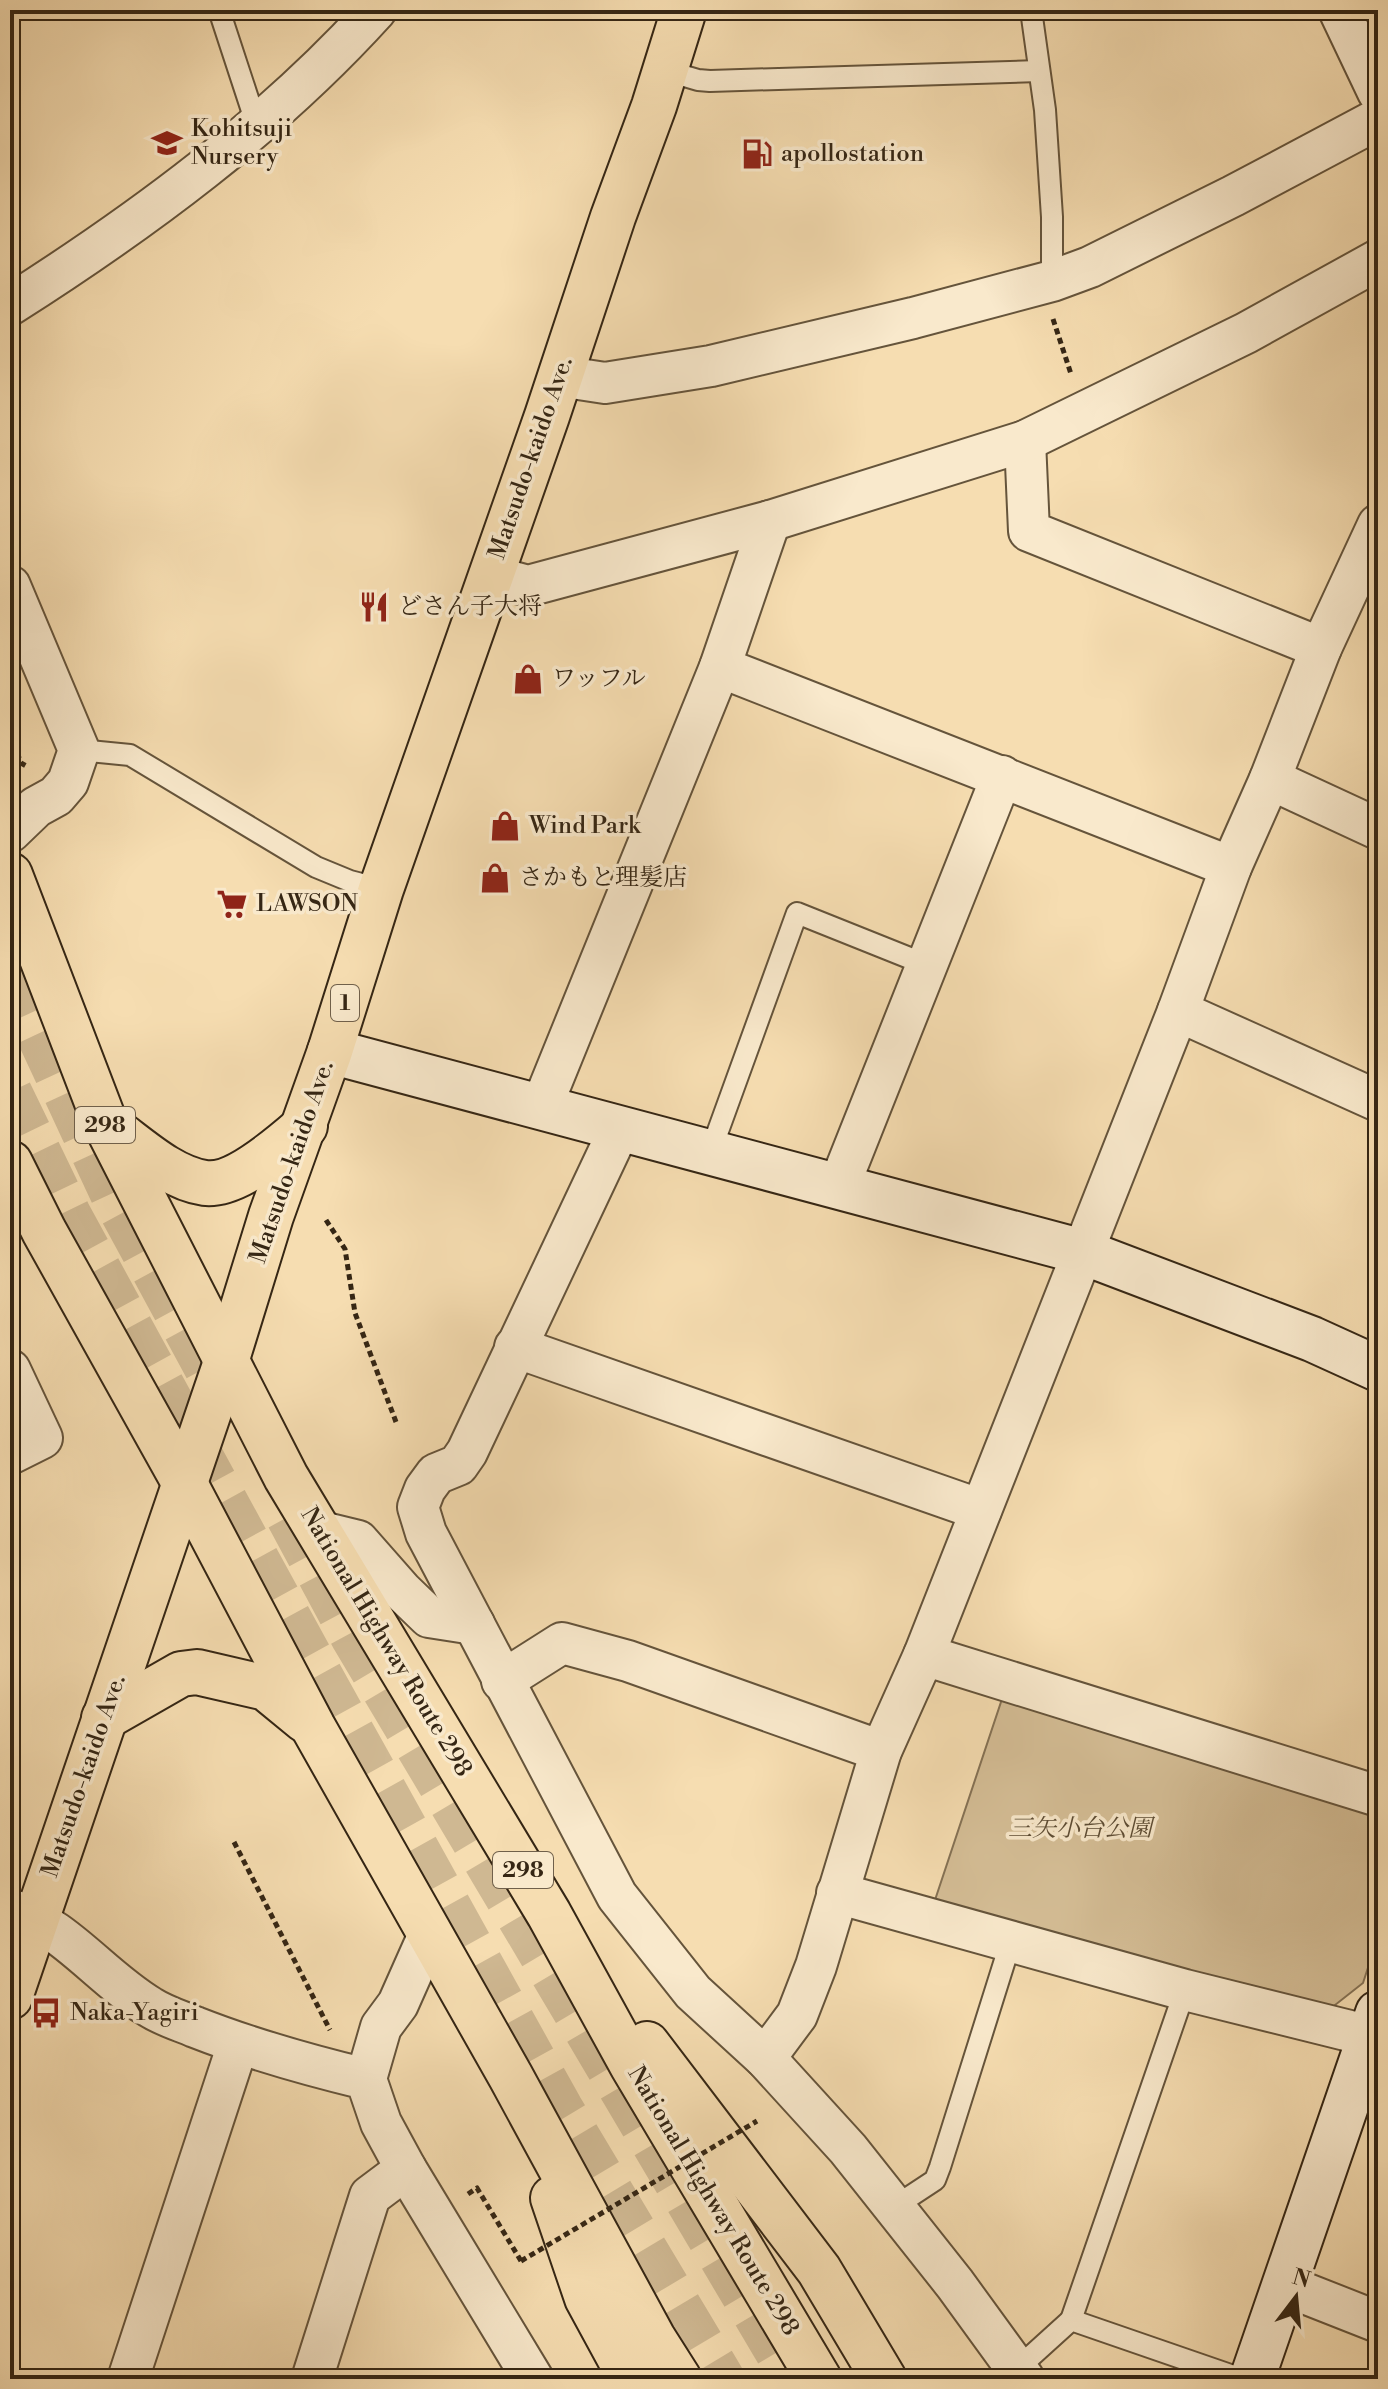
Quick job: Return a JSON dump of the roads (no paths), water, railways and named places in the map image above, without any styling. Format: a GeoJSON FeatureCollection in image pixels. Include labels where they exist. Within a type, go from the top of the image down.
{"type":"FeatureCollection","features":[{"type":"Feature","properties":{"kind":"main road","name":"Matsudo-kaido Ave."},"geometry":{"type":"LineString","coordinates":[[10,1997],[23,1913],[104,1718],[226,1362],[271,1216],[305,1126],[381,889],[654,106],[684,10]]}},
{"type":"Feature","properties":{"kind":"main road","name":"National Highway Route 298"},"geometry":{"type":"LineString","coordinates":[[10,875],[105,1123],[286,1477],[549,1914],[632,2065],[819,2379]]}},
{"type":"Feature","properties":{"kind":"main road"},"geometry":{"type":"LineString","coordinates":[[105,1123],[174,1173],[207,1183],[235,1178],[273,1153],[305,1126]]}},
{"type":"Feature","properties":{"kind":"main road"},"geometry":{"type":"LineString","coordinates":[[10,1163],[313,1727],[511,2077],[653,2338],[679,2379]]}},
{"type":"Feature","properties":{"kind":"main road"},"geometry":{"type":"LineString","coordinates":[[104,1718],[181,1674],[197,1672],[266,1688],[313,1727]]}},
{"type":"Feature","properties":{"kind":"main road"},"geometry":{"type":"LineString","coordinates":[[549,1914],[819,2270],[884,2379]]}},
{"type":"Feature","properties":{"kind":"main road"},"geometry":{"type":"LineString","coordinates":[[511,2077],[587,2298],[631,2379]]}},
{"type":"Feature","properties":{"kind":"street"},"geometry":{"type":"LineString","coordinates":[[10,305],[149,210],[257,126],[346,44],[376,10]]}},
{"type":"Feature","properties":{"kind":"street"},"geometry":{"type":"LineString","coordinates":[[1339,10],[1378,92]]}},
{"type":"Feature","properties":{"kind":"street"},"geometry":{"type":"LineString","coordinates":[[559,376],[605,383],[711,366],[1047,282],[1090,267],[1378,119]]}},
{"type":"Feature","properties":{"kind":"street"},"geometry":{"type":"LineString","coordinates":[[491,576],[528,586],[770,521],[1025,441],[1246,333],[1378,260]]}},
{"type":"Feature","properties":{"kind":"street"},"geometry":{"type":"LineString","coordinates":[[1025,441],[1029,531],[1321,648]]}},
{"type":"Feature","properties":{"kind":"street"},"geometry":{"type":"LineString","coordinates":[[541,1108],[720,667],[770,521]]}},
{"type":"Feature","properties":{"kind":"street"},"geometry":{"type":"LineString","coordinates":[[765,2058],[797,2015],[816,1966],[881,1751],[924,1655],[1178,1011],[1231,867],[1270,779],[1321,648],[1374,543]]}},
{"type":"Feature","properties":{"kind":"street"},"geometry":{"type":"LineString","coordinates":[[10,586],[79,750],[68,782],[56,796],[36,807],[10,832]]}},
{"type":"Feature","properties":{"kind":"street"},"geometry":{"type":"LineString","coordinates":[[720,667],[1231,867]]}},
{"type":"Feature","properties":{"kind":"street"},"geometry":{"type":"LineString","coordinates":[[839,1186],[1002,776]]}},
{"type":"Feature","properties":{"kind":"street"},"geometry":{"type":"LineString","coordinates":[[1270,779],[1378,829]]}},
{"type":"Feature","properties":{"kind":"street"},"geometry":{"type":"LineString","coordinates":[[1178,1011],[1378,1101]]}},
{"type":"Feature","properties":{"kind":"street"},"geometry":{"type":"LineString","coordinates":[[330,1051],[1083,1252],[1312,1339],[1378,1369]]}},
{"type":"Feature","properties":{"kind":"street"},"geometry":{"type":"LineString","coordinates":[[619,1130],[467,1452],[458,1465],[436,1474],[425,1489],[418,1507],[426,1533],[617,1896],[693,1992],[765,2058],[848,2149],[955,2284],[1021,2374]]}},
{"type":"Feature","properties":{"kind":"street"},"geometry":{"type":"LineString","coordinates":[[515,1347],[981,1510]]}},
{"type":"Feature","properties":{"kind":"street"},"geometry":{"type":"LineString","coordinates":[[10,1370],[42,1438],[10,1454]]}},
{"type":"Feature","properties":{"kind":"street"},"geometry":{"type":"LineString","coordinates":[[321,1532],[358,1541],[429,1617],[474,1624]]}},
{"type":"Feature","properties":{"kind":"street"},"geometry":{"type":"LineString","coordinates":[[502,1681],[562,1643],[628,1661],[881,1751]]}},
{"type":"Feature","properties":{"kind":"street"},"geometry":{"type":"LineString","coordinates":[[924,1655],[1378,1796]]}},
{"type":"Feature","properties":{"kind":"street"},"geometry":{"type":"LineString","coordinates":[[837,1893],[1185,1990],[1373,2037],[1252,2379]]}},
{"type":"Feature","properties":{"kind":"street"},"geometry":{"type":"LineString","coordinates":[[23,1913],[77,1948],[124,1990],[154,2010],[238,2044],[366,2079]]}},
{"type":"Feature","properties":{"kind":"street"},"geometry":{"type":"LineString","coordinates":[[430,1932],[398,2004],[381,2027],[366,2079],[381,2123],[523,2376]]}},
{"type":"Feature","properties":{"kind":"street"},"geometry":{"type":"LineString","coordinates":[[128,2379],[238,2044]]}},
{"type":"Feature","properties":{"kind":"street"},"geometry":{"type":"LineString","coordinates":[[312,2379],[370,2196],[406,2169]]}},
{"type":"Feature","properties":{"kind":"street"},"geometry":{"type":"LineString","coordinates":[[1284,2285],[1378,2322]]}},
{"type":"Feature","properties":{"kind":"lane"},"geometry":{"type":"LineString","coordinates":[[219,10],[257,126]]}},
{"type":"Feature","properties":{"kind":"lane"},"geometry":{"type":"LineString","coordinates":[[1031,10],[1045,110],[1052,217],[1047,282]]}},
{"type":"Feature","properties":{"kind":"lane"},"geometry":{"type":"LineString","coordinates":[[664,70],[710,81],[1039,71]]}},
{"type":"Feature","properties":{"kind":"lane"},"geometry":{"type":"LineString","coordinates":[[79,750],[130,755],[316,867],[381,889]]}},
{"type":"Feature","properties":{"kind":"lane"},"geometry":{"type":"LineString","coordinates":[[710,1153],[797,913],[927,965]]}},
{"type":"Feature","properties":{"kind":"lane"},"geometry":{"type":"LineString","coordinates":[[894,2207],[935,2180],[1011,1941]]}},
{"type":"Feature","properties":{"kind":"lane"},"geometry":{"type":"LineString","coordinates":[[1021,2374],[1071,2320],[1185,1990]]}},
{"type":"Feature","properties":{"kind":"lane"},"geometry":{"type":"LineString","coordinates":[[1071,2320],[1242,2379]]}},
{"type":"Feature","properties":{"kind":"tunnel"},"geometry":{"type":"LineString","coordinates":[[10,974],[112,1194],[224,1401]]}},
{"type":"Feature","properties":{"kind":"tunnel"},"geometry":{"type":"LineString","coordinates":[[10,1092],[69,1214],[314,1663],[561,2108],[723,2379]]}},
{"type":"Feature","properties":{"kind":"tunnel"},"geometry":{"type":"LineString","coordinates":[[288,1517],[353,1638],[793,2379]]}},
{"type":"Feature","properties":{"kind":"place","name":"Kohitsuji Nursery"},"geometry":{"type":"Point","coordinates":[167,143]}},
{"type":"Feature","properties":{"kind":"place","name":"apollostation"},"geometry":{"type":"Point","coordinates":[757,154]}},
{"type":"Feature","properties":{"kind":"place","name":"どさん子大将"},"geometry":{"type":"Point","coordinates":[374,607]}},
{"type":"Feature","properties":{"kind":"place","name":"ワッフル"},"geometry":{"type":"Point","coordinates":[528,679]}},
{"type":"Feature","properties":{"kind":"place","name":"Wind Park"},"geometry":{"type":"Point","coordinates":[505,826]}},
{"type":"Feature","properties":{"kind":"place","name":"さかもと理髪店"},"geometry":{"type":"Point","coordinates":[495,878]}},
{"type":"Feature","properties":{"kind":"place","name":"LAWSON"},"geometry":{"type":"Point","coordinates":[232,904]}},
{"type":"Feature","properties":{"kind":"place","name":"Naka-Yagiri"},"geometry":{"type":"Point","coordinates":[46,2013]}},
{"type":"Feature","properties":{"kind":"park label","name":"三矢小台公園"},"geometry":{"type":"Point","coordinates":[1080,1829]}}]}
